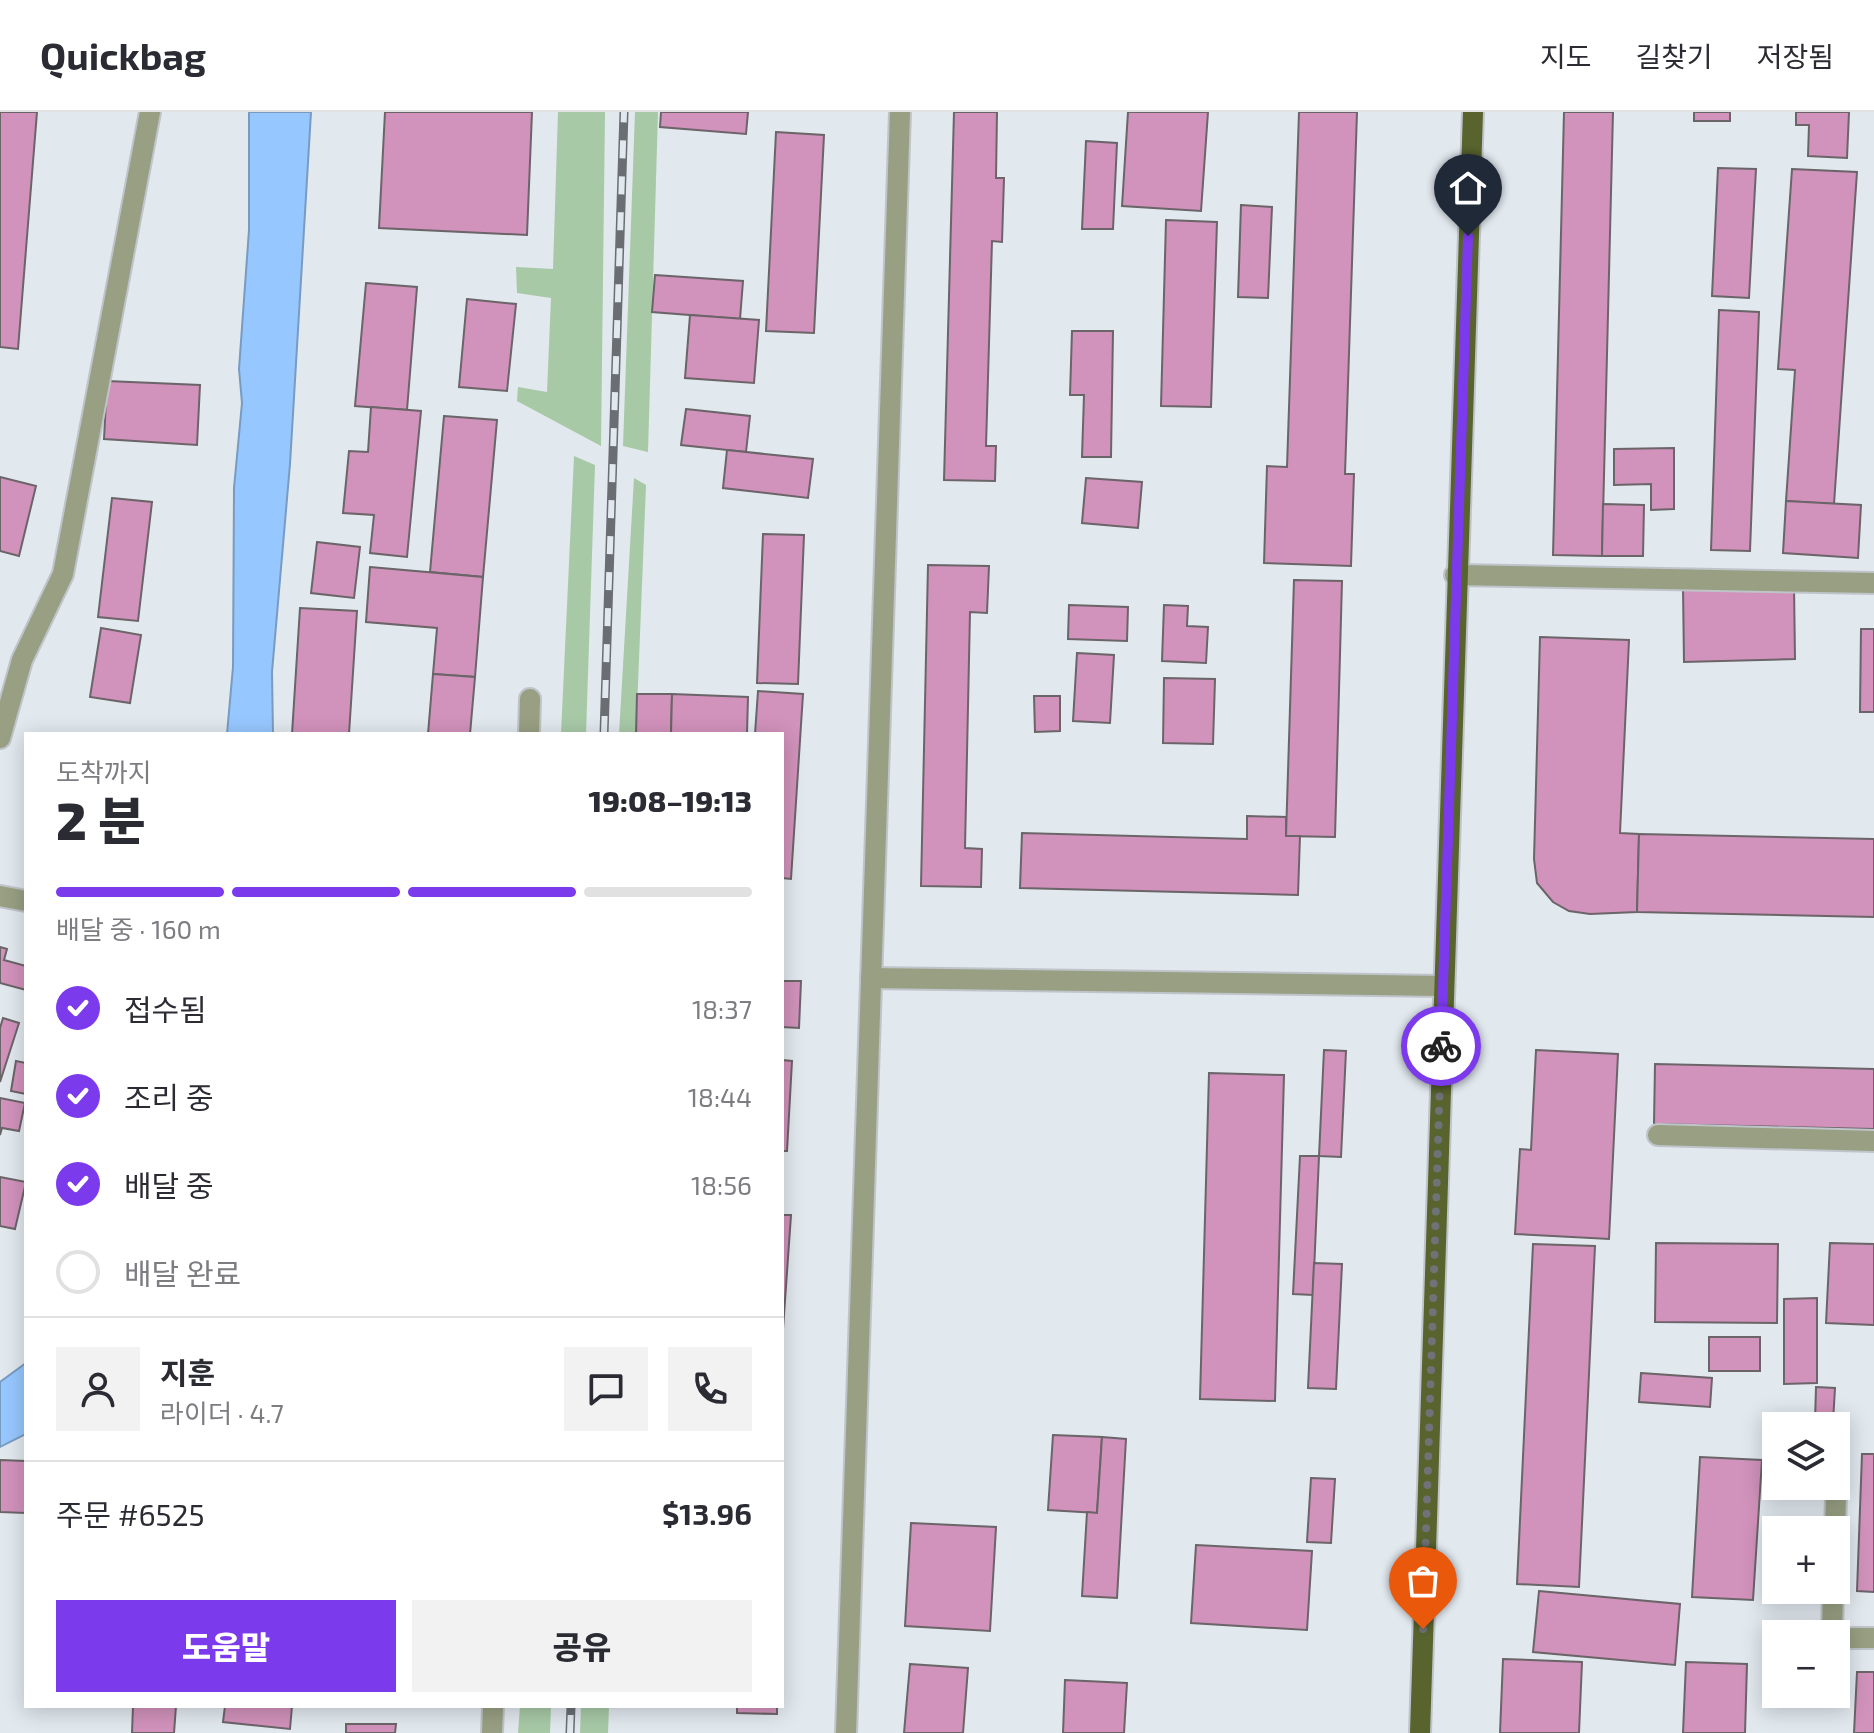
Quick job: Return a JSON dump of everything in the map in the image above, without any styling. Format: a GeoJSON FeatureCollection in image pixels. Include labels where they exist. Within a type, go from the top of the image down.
{"type":"FeatureCollection","features":[{"type":"Feature","properties":{"kind":"main road"},"geometry":{"type":"LineString","coordinates":[[1420,1733],[1455,575],[1473,112]]}},
{"type":"Feature","properties":{"kind":"street"},"geometry":{"type":"LineString","coordinates":[[0,738],[22,660],[63,574],[150,112]]}},
{"type":"Feature","properties":{"kind":"street"},"geometry":{"type":"LineString","coordinates":[[846,1733],[900,112]]}},
{"type":"Feature","properties":{"kind":"street"},"geometry":{"type":"LineString","coordinates":[[1455,575],[1874,583]]}},
{"type":"Feature","properties":{"kind":"street"},"geometry":{"type":"LineString","coordinates":[[529,732],[530,699]]}},
{"type":"Feature","properties":{"kind":"street"},"geometry":{"type":"LineString","coordinates":[[0,896],[24,901]]}},
{"type":"Feature","properties":{"kind":"street"},"geometry":{"type":"LineString","coordinates":[[871,978],[1443,986]]}},
{"type":"Feature","properties":{"kind":"street"},"geometry":{"type":"LineString","coordinates":[[1658,1135],[1874,1141]]}},
{"type":"Feature","properties":{"kind":"street"},"geometry":{"type":"LineString","coordinates":[[1850,1637],[1874,1638]]}},
{"type":"Feature","properties":{"kind":"street"},"geometry":{"type":"LineString","coordinates":[[492,1733],[493,1708]]}},
{"type":"Feature","properties":{"kind":"green space"},"geometry":{"type":"Polygon","coordinates":[[[558,112],[605,112],[601,446],[517,401],[518,387],[547,392],[551,298],[517,293],[516,267],[553,269],[558,112]]]}},
{"type":"Feature","properties":{"kind":"green space"},"geometry":{"type":"Polygon","coordinates":[[[635,112],[658,112],[648,452],[623,446],[635,112]]]}},
{"type":"Feature","properties":{"kind":"green space"},"geometry":{"type":"Polygon","coordinates":[[[574,456],[595,465],[586,732],[561,732],[574,456]]]}},
{"type":"Feature","properties":{"kind":"green space"},"geometry":{"type":"Polygon","coordinates":[[[634,478],[646,485],[636,732],[619,732],[634,478]]]}},
{"type":"Feature","properties":{"kind":"green space"},"geometry":{"type":"Polygon","coordinates":[[[520,1708],[551,1708],[550,1733],[518,1733],[520,1708]]]}},
{"type":"Feature","properties":{"kind":"green space"},"geometry":{"type":"Polygon","coordinates":[[[581,1708],[609,1708],[608,1733],[580,1733],[581,1708]]]}},
{"type":"Feature","properties":{"kind":"water"},"geometry":{"type":"Polygon","coordinates":[[[249,112],[311,112],[290,464],[272,672],[273,732],[227,732],[233,667],[234,488],[242,403],[239,369],[249,230],[249,112]]]}},
{"type":"Feature","properties":{"kind":"water"},"geometry":{"type":"Polygon","coordinates":[[[24,1364],[24,1435],[0,1447],[0,1382],[24,1364]]]}},
{"type":"Feature","properties":{"kind":"building"},"geometry":{"type":"Polygon","coordinates":[[[0,112],[37,112],[18,349],[0,347],[0,112]]]}},
{"type":"Feature","properties":{"kind":"building"},"geometry":{"type":"Polygon","coordinates":[[[385,112],[532,112],[527,235],[379,228],[385,112]]]}},
{"type":"Feature","properties":{"kind":"building"},"geometry":{"type":"Polygon","coordinates":[[[661,112],[748,112],[746,134],[660,127],[661,112]]]}},
{"type":"Feature","properties":{"kind":"building"},"geometry":{"type":"Polygon","coordinates":[[[954,112],[997,112],[996,178],[1004,178],[1002,242],[992,241],[986,446],[996,446],[995,481],[944,480],[954,112]]]}},
{"type":"Feature","properties":{"kind":"building"},"geometry":{"type":"Polygon","coordinates":[[[1128,112],[1208,112],[1201,211],[1122,206],[1128,112]]]}},
{"type":"Feature","properties":{"kind":"building"},"geometry":{"type":"Polygon","coordinates":[[[1299,112],[1357,112],[1345,474],[1354,474],[1351,566],[1264,563],[1267,466],[1287,467],[1299,112]]]}},
{"type":"Feature","properties":{"kind":"building"},"geometry":{"type":"Polygon","coordinates":[[[1564,112],[1613,112],[1602,556],[1553,555],[1564,112]]]}},
{"type":"Feature","properties":{"kind":"building"},"geometry":{"type":"Polygon","coordinates":[[[1694,112],[1730,112],[1730,121],[1694,121],[1694,112]]]}},
{"type":"Feature","properties":{"kind":"building"},"geometry":{"type":"Polygon","coordinates":[[[1796,112],[1849,112],[1847,158],[1808,156],[1809,125],[1796,125],[1796,112]]]}},
{"type":"Feature","properties":{"kind":"building"},"geometry":{"type":"Polygon","coordinates":[[[776,132],[824,135],[814,333],[766,331],[776,132]]]}},
{"type":"Feature","properties":{"kind":"building"},"geometry":{"type":"Polygon","coordinates":[[[1086,141],[1117,143],[1113,229],[1082,229],[1086,141]]]}},
{"type":"Feature","properties":{"kind":"building"},"geometry":{"type":"Polygon","coordinates":[[[1718,168],[1756,169],[1749,298],[1712,296],[1718,168]]]}},
{"type":"Feature","properties":{"kind":"building"},"geometry":{"type":"Polygon","coordinates":[[[1792,169],[1857,172],[1834,504],[1786,501],[1795,370],[1778,369],[1792,169]]]}},
{"type":"Feature","properties":{"kind":"building"},"geometry":{"type":"Polygon","coordinates":[[[1241,205],[1272,207],[1268,298],[1238,297],[1241,205]]]}},
{"type":"Feature","properties":{"kind":"building"},"geometry":{"type":"Polygon","coordinates":[[[1166,220],[1217,222],[1211,407],[1161,406],[1166,220]]]}},
{"type":"Feature","properties":{"kind":"building"},"geometry":{"type":"Polygon","coordinates":[[[655,275],[743,281],[740,319],[652,312],[655,275]]]}},
{"type":"Feature","properties":{"kind":"building"},"geometry":{"type":"Polygon","coordinates":[[[366,283],[417,287],[407,410],[355,406],[366,283]]]}},
{"type":"Feature","properties":{"kind":"building"},"geometry":{"type":"Polygon","coordinates":[[[467,299],[516,304],[507,391],[459,387],[467,299]]]}},
{"type":"Feature","properties":{"kind":"building"},"geometry":{"type":"Polygon","coordinates":[[[1719,310],[1759,312],[1750,551],[1711,550],[1719,310]]]}},
{"type":"Feature","properties":{"kind":"building"},"geometry":{"type":"Polygon","coordinates":[[[690,315],[759,320],[754,383],[685,378],[690,315]]]}},
{"type":"Feature","properties":{"kind":"building"},"geometry":{"type":"Polygon","coordinates":[[[1072,331],[1113,331],[1111,457],[1082,457],[1084,395],[1070,395],[1072,331]]]}},
{"type":"Feature","properties":{"kind":"building"},"geometry":{"type":"Polygon","coordinates":[[[107,381],[200,385],[197,445],[104,439],[107,381]]]}},
{"type":"Feature","properties":{"kind":"building"},"geometry":{"type":"Polygon","coordinates":[[[371,407],[421,411],[407,557],[370,553],[374,515],[343,513],[349,451],[368,452],[371,407]]]}},
{"type":"Feature","properties":{"kind":"building"},"geometry":{"type":"Polygon","coordinates":[[[686,409],[750,416],[746,452],[681,445],[686,409]]]}},
{"type":"Feature","properties":{"kind":"building"},"geometry":{"type":"Polygon","coordinates":[[[444,416],[497,420],[483,577],[430,572],[444,416]]]}},
{"type":"Feature","properties":{"kind":"building"},"geometry":{"type":"Polygon","coordinates":[[[1674,448],[1674,509],[1651,510],[1651,484],[1614,485],[1614,449],[1674,448]]]}},
{"type":"Feature","properties":{"kind":"building"},"geometry":{"type":"Polygon","coordinates":[[[727,450],[813,459],[808,498],[723,488],[727,450]]]}},
{"type":"Feature","properties":{"kind":"building"},"geometry":{"type":"Polygon","coordinates":[[[0,477],[36,486],[19,556],[0,551],[0,477]]]}},
{"type":"Feature","properties":{"kind":"building"},"geometry":{"type":"Polygon","coordinates":[[[1086,478],[1142,482],[1138,528],[1082,523],[1086,478]]]}},
{"type":"Feature","properties":{"kind":"building"},"geometry":{"type":"Polygon","coordinates":[[[112,498],[152,502],[138,621],[98,617],[112,498]]]}},
{"type":"Feature","properties":{"kind":"building"},"geometry":{"type":"Polygon","coordinates":[[[1786,501],[1861,505],[1858,558],[1783,553],[1786,501]]]}},
{"type":"Feature","properties":{"kind":"building"},"geometry":{"type":"Polygon","coordinates":[[[1603,504],[1644,505],[1643,556],[1602,556],[1603,504]]]}},
{"type":"Feature","properties":{"kind":"building"},"geometry":{"type":"Polygon","coordinates":[[[763,534],[804,535],[798,684],[757,683],[763,534]]]}},
{"type":"Feature","properties":{"kind":"building"},"geometry":{"type":"Polygon","coordinates":[[[317,542],[360,547],[354,598],[311,593],[317,542]]]}},
{"type":"Feature","properties":{"kind":"building"},"geometry":{"type":"Polygon","coordinates":[[[928,565],[989,566],[987,613],[970,612],[965,848],[982,849],[981,887],[921,886],[928,565]]]}},
{"type":"Feature","properties":{"kind":"building"},"geometry":{"type":"Polygon","coordinates":[[[370,567],[483,577],[475,677],[433,674],[437,628],[366,622],[370,567]]]}},
{"type":"Feature","properties":{"kind":"building"},"geometry":{"type":"Polygon","coordinates":[[[1294,580],[1342,581],[1335,837],[1286,836],[1294,580]]]}},
{"type":"Feature","properties":{"kind":"building"},"geometry":{"type":"Polygon","coordinates":[[[1794,586],[1795,659],[1684,662],[1683,588],[1794,586]]]}},
{"type":"Feature","properties":{"kind":"building"},"geometry":{"type":"Polygon","coordinates":[[[1069,605],[1128,607],[1127,641],[1068,639],[1069,605]]]}},
{"type":"Feature","properties":{"kind":"building"},"geometry":{"type":"Polygon","coordinates":[[[1164,605],[1188,606],[1187,626],[1208,627],[1206,663],[1162,661],[1164,605]]]}},
{"type":"Feature","properties":{"kind":"building"},"geometry":{"type":"Polygon","coordinates":[[[300,608],[357,611],[349,732],[292,732],[300,608]]]}},
{"type":"Feature","properties":{"kind":"building"},"geometry":{"type":"Polygon","coordinates":[[[101,628],[141,635],[130,703],[90,697],[101,628]]]}},
{"type":"Feature","properties":{"kind":"building"},"geometry":{"type":"Polygon","coordinates":[[[1861,629],[1874,629],[1874,712],[1860,712],[1861,629]]]}},
{"type":"Feature","properties":{"kind":"building"},"geometry":{"type":"Polygon","coordinates":[[[1540,637],[1629,640],[1620,833],[1639,834],[1637,912],[1590,914],[1569,911],[1553,902],[1537,883],[1534,859],[1540,637]]]}},
{"type":"Feature","properties":{"kind":"building"},"geometry":{"type":"Polygon","coordinates":[[[1077,653],[1114,655],[1110,723],[1073,721],[1077,653]]]}},
{"type":"Feature","properties":{"kind":"building"},"geometry":{"type":"Polygon","coordinates":[[[433,674],[475,677],[470,732],[428,732],[433,674]]]}},
{"type":"Feature","properties":{"kind":"building"},"geometry":{"type":"Polygon","coordinates":[[[1164,678],[1215,679],[1213,744],[1163,743],[1164,678]]]}},
{"type":"Feature","properties":{"kind":"building"},"geometry":{"type":"Polygon","coordinates":[[[758,691],[803,694],[791,879],[784,878],[784,732],[755,732],[758,691]]]}},
{"type":"Feature","properties":{"kind":"building"},"geometry":{"type":"Polygon","coordinates":[[[637,694],[672,694],[671,732],[636,732],[637,694]]]}},
{"type":"Feature","properties":{"kind":"building"},"geometry":{"type":"Polygon","coordinates":[[[672,694],[748,697],[747,732],[671,732],[672,694]]]}},
{"type":"Feature","properties":{"kind":"building"},"geometry":{"type":"Polygon","coordinates":[[[1034,696],[1060,696],[1060,731],[1035,732],[1034,696]]]}},
{"type":"Feature","properties":{"kind":"building"},"geometry":{"type":"Polygon","coordinates":[[[1247,816],[1286,817],[1286,836],[1300,836],[1298,895],[1020,888],[1022,833],[1247,839],[1247,816]]]}},
{"type":"Feature","properties":{"kind":"building"},"geometry":{"type":"Polygon","coordinates":[[[1639,834],[1874,839],[1874,917],[1637,912],[1639,834]]]}},
{"type":"Feature","properties":{"kind":"building"},"geometry":{"type":"Polygon","coordinates":[[[0,947],[7,949],[4,960],[24,965],[24,989],[0,983],[0,947]]]}},
{"type":"Feature","properties":{"kind":"building"},"geometry":{"type":"Polygon","coordinates":[[[784,981],[801,981],[799,1028],[784,1027],[784,981]]]}},
{"type":"Feature","properties":{"kind":"building"},"geometry":{"type":"Polygon","coordinates":[[[3,1018],[19,1023],[0,1082],[0,1028],[3,1018]]]}},
{"type":"Feature","properties":{"kind":"building"},"geometry":{"type":"Polygon","coordinates":[[[1324,1050],[1346,1051],[1341,1157],[1319,1156],[1324,1050]]]}},
{"type":"Feature","properties":{"kind":"building"},"geometry":{"type":"Polygon","coordinates":[[[1536,1050],[1618,1054],[1609,1239],[1515,1234],[1520,1149],[1531,1150],[1536,1050]]]}},
{"type":"Feature","properties":{"kind":"building"},"geometry":{"type":"Polygon","coordinates":[[[784,1060],[792,1061],[787,1151],[784,1151],[784,1060]]]}},
{"type":"Feature","properties":{"kind":"building"},"geometry":{"type":"Polygon","coordinates":[[[16,1061],[24,1063],[24,1094],[11,1091],[16,1061]]]}},
{"type":"Feature","properties":{"kind":"building"},"geometry":{"type":"Polygon","coordinates":[[[1655,1064],[1874,1069],[1874,1129],[1654,1124],[1655,1064]]]}},
{"type":"Feature","properties":{"kind":"building"},"geometry":{"type":"Polygon","coordinates":[[[1209,1073],[1284,1075],[1275,1401],[1200,1399],[1209,1073]]]}},
{"type":"Feature","properties":{"kind":"building"},"geometry":{"type":"Polygon","coordinates":[[[0,1098],[24,1103],[19,1131],[2,1128],[0,1135],[0,1098]]]}},
{"type":"Feature","properties":{"kind":"building"},"geometry":{"type":"Polygon","coordinates":[[[1300,1156],[1319,1156],[1313,1295],[1293,1294],[1300,1156]]]}},
{"type":"Feature","properties":{"kind":"building"},"geometry":{"type":"Polygon","coordinates":[[[0,1177],[24,1182],[15,1229],[0,1226],[0,1177]]]}},
{"type":"Feature","properties":{"kind":"building"},"geometry":{"type":"Polygon","coordinates":[[[784,1215],[791,1215],[784,1315],[784,1215]]]}},
{"type":"Feature","properties":{"kind":"building"},"geometry":{"type":"Polygon","coordinates":[[[1656,1243],[1778,1244],[1777,1323],[1655,1322],[1656,1243]]]}},
{"type":"Feature","properties":{"kind":"building"},"geometry":{"type":"Polygon","coordinates":[[[1830,1243],[1874,1244],[1874,1325],[1826,1323],[1830,1243]]]}},
{"type":"Feature","properties":{"kind":"building"},"geometry":{"type":"Polygon","coordinates":[[[1533,1244],[1595,1246],[1579,1587],[1517,1584],[1533,1244]]]}},
{"type":"Feature","properties":{"kind":"building"},"geometry":{"type":"Polygon","coordinates":[[[1314,1263],[1342,1264],[1336,1389],[1308,1388],[1314,1263]]]}},
{"type":"Feature","properties":{"kind":"building"},"geometry":{"type":"Polygon","coordinates":[[[1817,1298],[1817,1383],[1784,1384],[1784,1299],[1817,1298]]]}},
{"type":"Feature","properties":{"kind":"building"},"geometry":{"type":"Polygon","coordinates":[[[1709,1337],[1760,1337],[1760,1371],[1709,1371],[1709,1337]]]}},
{"type":"Feature","properties":{"kind":"building"},"geometry":{"type":"Polygon","coordinates":[[[1641,1373],[1712,1378],[1710,1407],[1639,1402],[1641,1373]]]}},
{"type":"Feature","properties":{"kind":"building"},"geometry":{"type":"Polygon","coordinates":[[[1816,1387],[1835,1388],[1834,1412],[1815,1412],[1816,1387]]]}},
{"type":"Feature","properties":{"kind":"building"},"geometry":{"type":"Polygon","coordinates":[[[1053,1435],[1102,1437],[1097,1513],[1048,1510],[1053,1435]]]}},
{"type":"Feature","properties":{"kind":"building"},"geometry":{"type":"Polygon","coordinates":[[[1102,1437],[1126,1439],[1117,1598],[1082,1596],[1087,1512],[1097,1513],[1102,1437]]]}},
{"type":"Feature","properties":{"kind":"building"},"geometry":{"type":"Polygon","coordinates":[[[1862,1454],[1874,1454],[1874,1592],[1857,1591],[1862,1454]]]}},
{"type":"Feature","properties":{"kind":"building"},"geometry":{"type":"Polygon","coordinates":[[[1700,1457],[1762,1460],[1753,1600],[1692,1597],[1700,1457]]]}},
{"type":"Feature","properties":{"kind":"building"},"geometry":{"type":"Polygon","coordinates":[[[0,1460],[24,1461],[24,1513],[0,1512],[0,1460]]]}},
{"type":"Feature","properties":{"kind":"building"},"geometry":{"type":"Polygon","coordinates":[[[1311,1478],[1335,1479],[1331,1543],[1307,1542],[1311,1478]]]}},
{"type":"Feature","properties":{"kind":"building"},"geometry":{"type":"Polygon","coordinates":[[[911,1523],[996,1527],[990,1631],[905,1626],[911,1523]]]}},
{"type":"Feature","properties":{"kind":"building"},"geometry":{"type":"Polygon","coordinates":[[[1196,1545],[1312,1551],[1307,1630],[1191,1623],[1196,1545]]]}},
{"type":"Feature","properties":{"kind":"building"},"geometry":{"type":"Polygon","coordinates":[[[1539,1591],[1680,1604],[1675,1665],[1533,1652],[1539,1591]]]}},
{"type":"Feature","properties":{"kind":"building"},"geometry":{"type":"Polygon","coordinates":[[[1503,1659],[1582,1662],[1579,1733],[1500,1733],[1503,1659]]]}},
{"type":"Feature","properties":{"kind":"building"},"geometry":{"type":"Polygon","coordinates":[[[1686,1662],[1747,1664],[1745,1733],[1683,1733],[1686,1662]]]}},
{"type":"Feature","properties":{"kind":"building"},"geometry":{"type":"Polygon","coordinates":[[[910,1664],[968,1668],[963,1733],[904,1733],[910,1664]]]}},
{"type":"Feature","properties":{"kind":"building"},"geometry":{"type":"Polygon","coordinates":[[[1857,1672],[1874,1672],[1874,1733],[1854,1733],[1857,1672]]]}},
{"type":"Feature","properties":{"kind":"building"},"geometry":{"type":"Polygon","coordinates":[[[1065,1680],[1127,1683],[1124,1733],[1063,1733],[1065,1680]]]}},
{"type":"Feature","properties":{"kind":"building"},"geometry":{"type":"Polygon","coordinates":[[[133,1708],[176,1708],[174,1733],[132,1733],[133,1708]]]}},
{"type":"Feature","properties":{"kind":"building"},"geometry":{"type":"Polygon","coordinates":[[[225,1708],[292,1708],[290,1729],[223,1722],[225,1708]]]}},
{"type":"Feature","properties":{"kind":"building"},"geometry":{"type":"Polygon","coordinates":[[[737,1708],[777,1708],[777,1714],[737,1713],[737,1708]]]}},
{"type":"Feature","properties":{"kind":"building"},"geometry":{"type":"Polygon","coordinates":[[[346,1724],[396,1724],[395,1733],[346,1733],[346,1724]]]}},
{"type":"Feature","properties":{"kind":"railway"},"geometry":{"type":"LineString","coordinates":[[604,732],[624,112]]}},
{"type":"Feature","properties":{"kind":"railway"},"geometry":{"type":"LineString","coordinates":[[570,1733],[571,1708]]}},
{"type":"Feature","properties":{"kind":"way so far"},"geometry":{"type":"LineString","coordinates":[[1423,1629],[1441,1046]]}},
{"type":"Feature","properties":{"kind":"route"},"geometry":{"type":"LineString","coordinates":[[1441,1046],[1468,236]]}}]}
